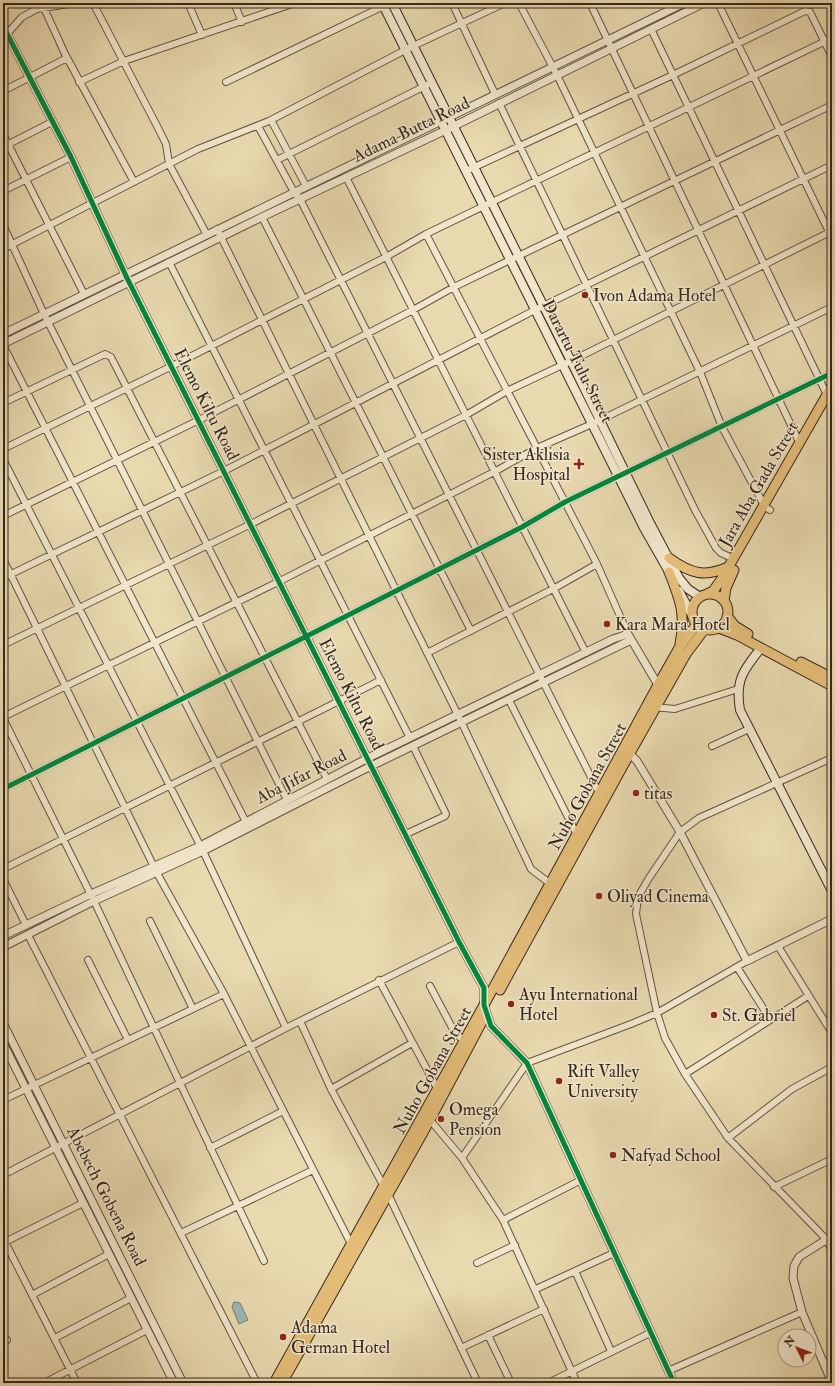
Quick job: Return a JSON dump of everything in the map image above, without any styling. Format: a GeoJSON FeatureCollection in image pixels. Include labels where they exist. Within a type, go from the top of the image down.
{"type":"FeatureCollection","features":[{"type":"Feature","properties":{"kind":"main road"},"geometry":{"type":"LineString","coordinates":[[387,4],[428,84]]}},
{"type":"Feature","properties":{"kind":"main road","name":"Darartu Tulu Street"},"geometry":{"type":"LineString","coordinates":[[428,84],[441,121],[492,203],[514,257],[539,308],[563,365],[619,477],[691,613]]}},
{"type":"Feature","properties":{"kind":"main road","name":"Darartu Tulu Street"},"geometry":{"type":"LineString","coordinates":[[428,84],[451,121],[484,207],[514,257]]}},
{"type":"Feature","properties":{"kind":"main road","name":"Darartu Tulu Street"},"geometry":{"type":"LineString","coordinates":[[539,308],[571,361],[627,473],[649,521],[679,578],[688,589],[703,596]]}},
{"type":"Feature","properties":{"kind":"main road","name":"Jara Aba Gada Street"},"geometry":{"type":"LineString","coordinates":[[703,596],[717,586],[767,508],[830,397],[832,386]]}},
{"type":"Feature","properties":{"kind":"main road","name":"Jara Aba Gada Street"},"geometry":{"type":"LineString","coordinates":[[724,601],[729,580],[800,444],[830,397]]}},
{"type":"Feature","properties":{"kind":"main road"},"geometry":{"type":"LineString","coordinates":[[669,558],[683,568],[696,573],[719,571],[732,562]]}},
{"type":"Feature","properties":{"kind":"main road"},"geometry":{"type":"LineString","coordinates":[[669,572],[682,608],[682,630],[679,648]]}},
{"type":"Feature","properties":{"kind":"main road"},"geometry":{"type":"LineString","coordinates":[[729,580],[730,605],[741,633]]}},
{"type":"Feature","properties":{"kind":"main road"},"geometry":{"type":"LineString","coordinates":[[703,596],[719,597],[724,601],[728,608],[728,616],[725,623],[712,631],[704,630],[696,625],[691,613],[693,604],[703,596]]}},
{"type":"Feature","properties":{"kind":"main road"},"geometry":{"type":"LineString","coordinates":[[728,616],[731,622],[741,633],[761,648],[772,650],[832,678]]}},
{"type":"Feature","properties":{"kind":"main road","name":"Nuho Gobana Street"},"geometry":{"type":"LineString","coordinates":[[652,706],[658,685],[679,648],[696,625]]}},
{"type":"Feature","properties":{"kind":"main road"},"geometry":{"type":"LineString","coordinates":[[719,628],[741,633],[832,686]]}},
{"type":"Feature","properties":{"kind":"main road","name":"Nuho Gobana Street"},"geometry":{"type":"LineString","coordinates":[[282,1383],[385,1190],[440,1093],[626,751],[652,706],[704,630]]}},
{"type":"Feature","properties":{"kind":"main road"},"geometry":{"type":"LineString","coordinates":[[690,649],[709,636],[741,633]]}},
{"type":"Feature","properties":{"kind":"main road"},"geometry":{"type":"LineString","coordinates":[[761,648],[739,680],[738,689],[740,710],[832,891]]}},
{"type":"Feature","properties":{"kind":"main road","name":"Nuho Gobana Street"},"geometry":{"type":"LineString","coordinates":[[553,886],[599,793],[626,751]]}},
{"type":"Feature","properties":{"kind":"main road","name":"Nuho Gobana Street"},"geometry":{"type":"LineString","coordinates":[[274,1383],[351,1244],[430,1120],[440,1093],[464,1041],[485,1009]]}},
{"type":"Feature","properties":{"kind":"street"},"geometry":{"type":"LineString","coordinates":[[7,34],[22,17],[37,9],[75,3]]}},
{"type":"Feature","properties":{"kind":"street"},"geometry":{"type":"LineString","coordinates":[[93,3],[166,144],[169,164],[207,235]]}},
{"type":"Feature","properties":{"kind":"street"},"geometry":{"type":"LineString","coordinates":[[188,3],[202,35]]}},
{"type":"Feature","properties":{"kind":"street"},"geometry":{"type":"LineString","coordinates":[[234,3],[242,22]]}},
{"type":"Feature","properties":{"kind":"street"},"geometry":{"type":"LineString","coordinates":[[79,82],[124,61],[295,3]]}},
{"type":"Feature","properties":{"kind":"street"},"geometry":{"type":"LineString","coordinates":[[452,3],[495,94]]}},
{"type":"Feature","properties":{"kind":"street"},"geometry":{"type":"LineString","coordinates":[[3,249],[198,149],[271,120],[410,48],[505,3]]}},
{"type":"Feature","properties":{"kind":"street"},"geometry":{"type":"LineString","coordinates":[[519,3],[557,75],[671,311],[700,372],[722,427],[767,508]]}},
{"type":"Feature","properties":{"kind":"street"},"geometry":{"type":"LineString","coordinates":[[590,3],[612,47],[632,94],[800,444]]}},
{"type":"Feature","properties":{"kind":"street","name":"Adama Butta Road"},"geometry":{"type":"LineString","coordinates":[[45,318],[129,282],[446,130],[451,121],[495,94],[684,3]]}},
{"type":"Feature","properties":{"kind":"street","name":"Adama Butta Road"},"geometry":{"type":"LineString","coordinates":[[45,318],[84,294],[441,121],[451,121],[499,103],[704,3]]}},
{"type":"Feature","properties":{"kind":"street"},"geometry":{"type":"LineString","coordinates":[[3,645],[291,504],[466,415],[507,391],[563,365],[724,284],[831,234],[718,3]]}},
{"type":"Feature","properties":{"kind":"street"},"geometry":{"type":"LineString","coordinates":[[226,82],[387,4]]}},
{"type":"Feature","properties":{"kind":"street"},"geometry":{"type":"LineString","coordinates":[[44,8],[79,82],[134,182]]}},
{"type":"Feature","properties":{"kind":"street"},"geometry":{"type":"LineString","coordinates":[[470,169],[673,76],[805,11],[810,12],[832,57]]}},
{"type":"Feature","properties":{"kind":"street","name":"Elemo Kiltu Road"},"geometry":{"type":"LineString","coordinates":[[3,26],[71,157],[94,203],[129,282],[280,581],[459,942],[484,988],[485,1009]]}},
{"type":"Feature","properties":{"kind":"street"},"geometry":{"type":"LineString","coordinates":[[650,29],[764,265],[830,397]]}},
{"type":"Feature","properties":{"kind":"street"},"geometry":{"type":"LineString","coordinates":[[3,449],[212,346],[386,257],[426,234],[832,38]]}},
{"type":"Feature","properties":{"kind":"street"},"geometry":{"type":"LineString","coordinates":[[3,91],[67,58]]}},
{"type":"Feature","properties":{"kind":"street"},"geometry":{"type":"LineString","coordinates":[[277,160],[428,84]]}},
{"type":"Feature","properties":{"kind":"street"},"geometry":{"type":"LineString","coordinates":[[499,103],[642,400],[716,548],[732,562]]}},
{"type":"Feature","properties":{"kind":"street"},"geometry":{"type":"LineString","coordinates":[[3,516],[199,420],[514,257],[832,105]]}},
{"type":"Feature","properties":{"kind":"street"},"geometry":{"type":"LineString","coordinates":[[271,120],[306,186]]}},
{"type":"Feature","properties":{"kind":"street"},"geometry":{"type":"LineString","coordinates":[[6,145],[52,122]]}},
{"type":"Feature","properties":{"kind":"street"},"geometry":{"type":"LineString","coordinates":[[258,126],[294,192],[300,199],[599,793]]}},
{"type":"Feature","properties":{"kind":"street"},"geometry":{"type":"LineString","coordinates":[[3,134],[6,145],[26,180],[84,294]]}},
{"type":"Feature","properties":{"kind":"street"},"geometry":{"type":"LineString","coordinates":[[3,191],[71,157]]}},
{"type":"Feature","properties":{"kind":"street"},"geometry":{"type":"LineString","coordinates":[[3,578],[224,471],[539,308],[832,165]]}},
{"type":"Feature","properties":{"kind":"street"},"geometry":{"type":"LineString","coordinates":[[346,177],[586,653]]}},
{"type":"Feature","properties":{"kind":"street"},"geometry":{"type":"LineString","coordinates":[[262,217],[471,631]]}},
{"type":"Feature","properties":{"kind":"street"},"geometry":{"type":"LineString","coordinates":[[3,225],[45,318],[287,800]]}},
{"type":"Feature","properties":{"kind":"street"},"geometry":{"type":"LineString","coordinates":[[217,230],[458,715],[531,869],[553,886]]}},
{"type":"Feature","properties":{"kind":"street"},"geometry":{"type":"LineString","coordinates":[[426,234],[597,564],[629,637],[658,685]]}},
{"type":"Feature","properties":{"kind":"street"},"geometry":{"type":"LineString","coordinates":[[170,262],[410,738]]}},
{"type":"Feature","properties":{"kind":"street"},"geometry":{"type":"LineString","coordinates":[[264,1261],[91,894],[3,718],[320,561],[494,472],[537,448],[592,424],[832,307]]}},
{"type":"Feature","properties":{"kind":"street"},"geometry":{"type":"LineString","coordinates":[[3,334],[45,318]]}},
{"type":"Feature","properties":{"kind":"street"},"geometry":{"type":"LineString","coordinates":[[45,318],[3,344],[97,532],[246,822]]}},
{"type":"Feature","properties":{"kind":"street"},"geometry":{"type":"LineString","coordinates":[[3,403],[108,354],[111,357],[327,779]]}},
{"type":"Feature","properties":{"kind":"street"},"geometry":{"type":"LineString","coordinates":[[3,789],[348,616],[522,527],[565,502],[832,373]]}},
{"type":"Feature","properties":{"kind":"street"},"geometry":{"type":"LineString","coordinates":[[3,459],[201,849],[286,1028]]}},
{"type":"Feature","properties":{"kind":"street"},"geometry":{"type":"LineString","coordinates":[[3,559],[124,808],[224,994],[351,1244]]}},
{"type":"Feature","properties":{"kind":"street"},"geometry":{"type":"LineString","coordinates":[[427,653],[554,589],[597,564]]}},
{"type":"Feature","properties":{"kind":"street","name":"Aba Jifar Road"},"geometry":{"type":"LineString","coordinates":[[201,849],[246,822],[368,758],[586,653],[629,637]]}},
{"type":"Feature","properties":{"kind":"street","name":"Aba Jifar Road"},"geometry":{"type":"LineString","coordinates":[[3,947],[156,870],[544,683],[629,637]]}},
{"type":"Feature","properties":{"kind":"street"},"geometry":{"type":"LineString","coordinates":[[3,869],[380,680]]}},
{"type":"Feature","properties":{"kind":"street"},"geometry":{"type":"LineString","coordinates":[[652,706],[675,709],[738,689]]}},
{"type":"Feature","properties":{"kind":"street"},"geometry":{"type":"LineString","coordinates":[[509,700],[577,835]]}},
{"type":"Feature","properties":{"kind":"street"},"geometry":{"type":"LineString","coordinates":[[712,746],[749,729]]}},
{"type":"Feature","properties":{"kind":"street"},"geometry":{"type":"LineString","coordinates":[[406,834],[445,816],[446,814],[412,746]]}},
{"type":"Feature","properties":{"kind":"street"},"geometry":{"type":"LineString","coordinates":[[626,751],[637,761],[680,832],[747,961]]}},
{"type":"Feature","properties":{"kind":"street"},"geometry":{"type":"LineString","coordinates":[[832,758],[699,818],[680,832],[638,897],[637,920],[657,1013],[665,1038],[685,1074],[728,1138],[774,1187],[829,1238],[832,1251]]}},
{"type":"Feature","properties":{"kind":"street","name":"Aba Jifar Road"},"geometry":{"type":"LineString","coordinates":[[3,936],[91,894],[156,870]]}},
{"type":"Feature","properties":{"kind":"street"},"geometry":{"type":"LineString","coordinates":[[3,879],[26,925]]}},
{"type":"Feature","properties":{"kind":"street"},"geometry":{"type":"LineString","coordinates":[[462,1158],[527,1063],[657,1013],[747,961],[832,919]]}},
{"type":"Feature","properties":{"kind":"street"},"geometry":{"type":"LineString","coordinates":[[150,921],[193,1009]]}},
{"type":"Feature","properties":{"kind":"street"},"geometry":{"type":"LineString","coordinates":[[28,935],[257,1383]]}},
{"type":"Feature","properties":{"kind":"street"},"geometry":{"type":"LineString","coordinates":[[3,1176],[379,980],[459,942]]}},
{"type":"Feature","properties":{"kind":"street"},"geometry":{"type":"LineString","coordinates":[[778,946],[832,1033]]}},
{"type":"Feature","properties":{"kind":"street"},"geometry":{"type":"LineString","coordinates":[[88,960],[128,1040]]}},
{"type":"Feature","properties":{"kind":"street"},"geometry":{"type":"LineString","coordinates":[[737,967],[770,1020]]}},
{"type":"Feature","properties":{"kind":"street"},"geometry":{"type":"LineString","coordinates":[[379,980],[440,1093]]}},
{"type":"Feature","properties":{"kind":"street"},"geometry":{"type":"LineString","coordinates":[[430,986],[455,1033],[464,1041]]}},
{"type":"Feature","properties":{"kind":"street"},"geometry":{"type":"LineString","coordinates":[[3,1100],[224,994]]}},
{"type":"Feature","properties":{"kind":"street"},"geometry":{"type":"LineString","coordinates":[[685,1074],[808,996]]}},
{"type":"Feature","properties":{"kind":"street"},"geometry":{"type":"LineString","coordinates":[[485,1009],[495,1031],[527,1063],[674,1383]]}},
{"type":"Feature","properties":{"kind":"street"},"geometry":{"type":"LineString","coordinates":[[300,1021],[331,1089],[385,1190],[478,1383]]}},
{"type":"Feature","properties":{"kind":"street","name":"Abebech Gobena Road"},"geometry":{"type":"LineString","coordinates":[[3,1023],[183,1383]]}},
{"type":"Feature","properties":{"kind":"street","name":"Abebech Gobena Road"},"geometry":{"type":"LineString","coordinates":[[3,1042],[174,1383]]}},
{"type":"Feature","properties":{"kind":"street"},"geometry":{"type":"LineString","coordinates":[[331,1089],[412,1043]]}},
{"type":"Feature","properties":{"kind":"street"},"geometry":{"type":"LineString","coordinates":[[728,1138],[792,1088],[832,1067]]}},
{"type":"Feature","properties":{"kind":"street"},"geometry":{"type":"LineString","coordinates":[[210,1148],[283,1111]]}},
{"type":"Feature","properties":{"kind":"street"},"geometry":{"type":"LineString","coordinates":[[430,1120],[462,1158],[503,1220],[536,1289],[577,1383]]}},
{"type":"Feature","properties":{"kind":"street"},"geometry":{"type":"LineString","coordinates":[[774,1187],[832,1159]]}},
{"type":"Feature","properties":{"kind":"street"},"geometry":{"type":"LineString","coordinates":[[181,1233],[313,1170]]}},
{"type":"Feature","properties":{"kind":"street"},"geometry":{"type":"LineString","coordinates":[[503,1220],[581,1180]]}},
{"type":"Feature","properties":{"kind":"street"},"geometry":{"type":"LineString","coordinates":[[77,1383],[4,1241],[84,1203]]}},
{"type":"Feature","properties":{"kind":"street"},"geometry":{"type":"LineString","coordinates":[[829,1238],[798,1257],[794,1266],[793,1278],[802,1312],[832,1383]]}},
{"type":"Feature","properties":{"kind":"street"},"geometry":{"type":"LineString","coordinates":[[477,1263],[515,1245]]}},
{"type":"Feature","properties":{"kind":"street"},"geometry":{"type":"LineString","coordinates":[[536,1289],[614,1253]]}},
{"type":"Feature","properties":{"kind":"street"},"geometry":{"type":"LineString","coordinates":[[32,1295],[109,1254]]}},
{"type":"Feature","properties":{"kind":"street"},"geometry":{"type":"LineString","coordinates":[[575,1271],[611,1351]]}},
{"type":"Feature","properties":{"kind":"street"},"geometry":{"type":"LineString","coordinates":[[55,1338],[131,1298]]}},
{"type":"Feature","properties":{"kind":"street"},"geometry":{"type":"LineString","coordinates":[[461,1348],[544,1309]]}},
{"type":"Feature","properties":{"kind":"street"},"geometry":{"type":"LineString","coordinates":[[668,1371],[802,1312]]}},
{"type":"Feature","properties":{"kind":"street"},"geometry":{"type":"LineString","coordinates":[[44,1383],[147,1330]]}},
{"type":"Feature","properties":{"kind":"street"},"geometry":{"type":"LineString","coordinates":[[548,1383],[571,1370],[650,1333]]}},
{"type":"Feature","properties":{"kind":"street"},"geometry":{"type":"LineString","coordinates":[[488,1335],[511,1383]]}},
{"type":"Feature","properties":{"kind":"water"},"geometry":{"type":"Polygon","coordinates":[[[234,1302],[240,1303],[248,1320],[239,1324],[232,1307],[234,1302]]]}},
{"type":"Feature","properties":{"kind":"cycle path"},"geometry":{"type":"LineString","coordinates":[[3,26],[71,157],[127,278],[459,942],[484,988],[484,1005],[491,1026],[527,1063],[674,1383]]}},
{"type":"Feature","properties":{"kind":"cycle path"},"geometry":{"type":"LineString","coordinates":[[3,789],[522,527],[565,502],[832,373]]}},
{"type":"Feature","properties":{"kind":"place","name":"Ivon Adama Hotel"},"geometry":{"type":"Point","coordinates":[585,295]}},
{"type":"Feature","properties":{"kind":"place","name":"Sister Aklisia Hospital"},"geometry":{"type":"Point","coordinates":[579,464]}},
{"type":"Feature","properties":{"kind":"place","name":"Kara Mara Hotel"},"geometry":{"type":"Point","coordinates":[607,624]}},
{"type":"Feature","properties":{"kind":"place","name":"titas"},"geometry":{"type":"Point","coordinates":[636,793]}},
{"type":"Feature","properties":{"kind":"place","name":"Oliyad Cinema"},"geometry":{"type":"Point","coordinates":[599,896]}},
{"type":"Feature","properties":{"kind":"place","name":"Ayu International Hotel"},"geometry":{"type":"Point","coordinates":[511,1004]}},
{"type":"Feature","properties":{"kind":"place","name":"St. Gabriel"},"geometry":{"type":"Point","coordinates":[714,1015]}},
{"type":"Feature","properties":{"kind":"place","name":"Rift Valley University"},"geometry":{"type":"Point","coordinates":[559,1081]}},
{"type":"Feature","properties":{"kind":"place","name":"Omega Pension"},"geometry":{"type":"Point","coordinates":[441,1119]}},
{"type":"Feature","properties":{"kind":"place","name":"Nafyad School"},"geometry":{"type":"Point","coordinates":[613,1155]}},
{"type":"Feature","properties":{"kind":"place","name":"Adama German Hotel"},"geometry":{"type":"Point","coordinates":[283,1337]}}]}
